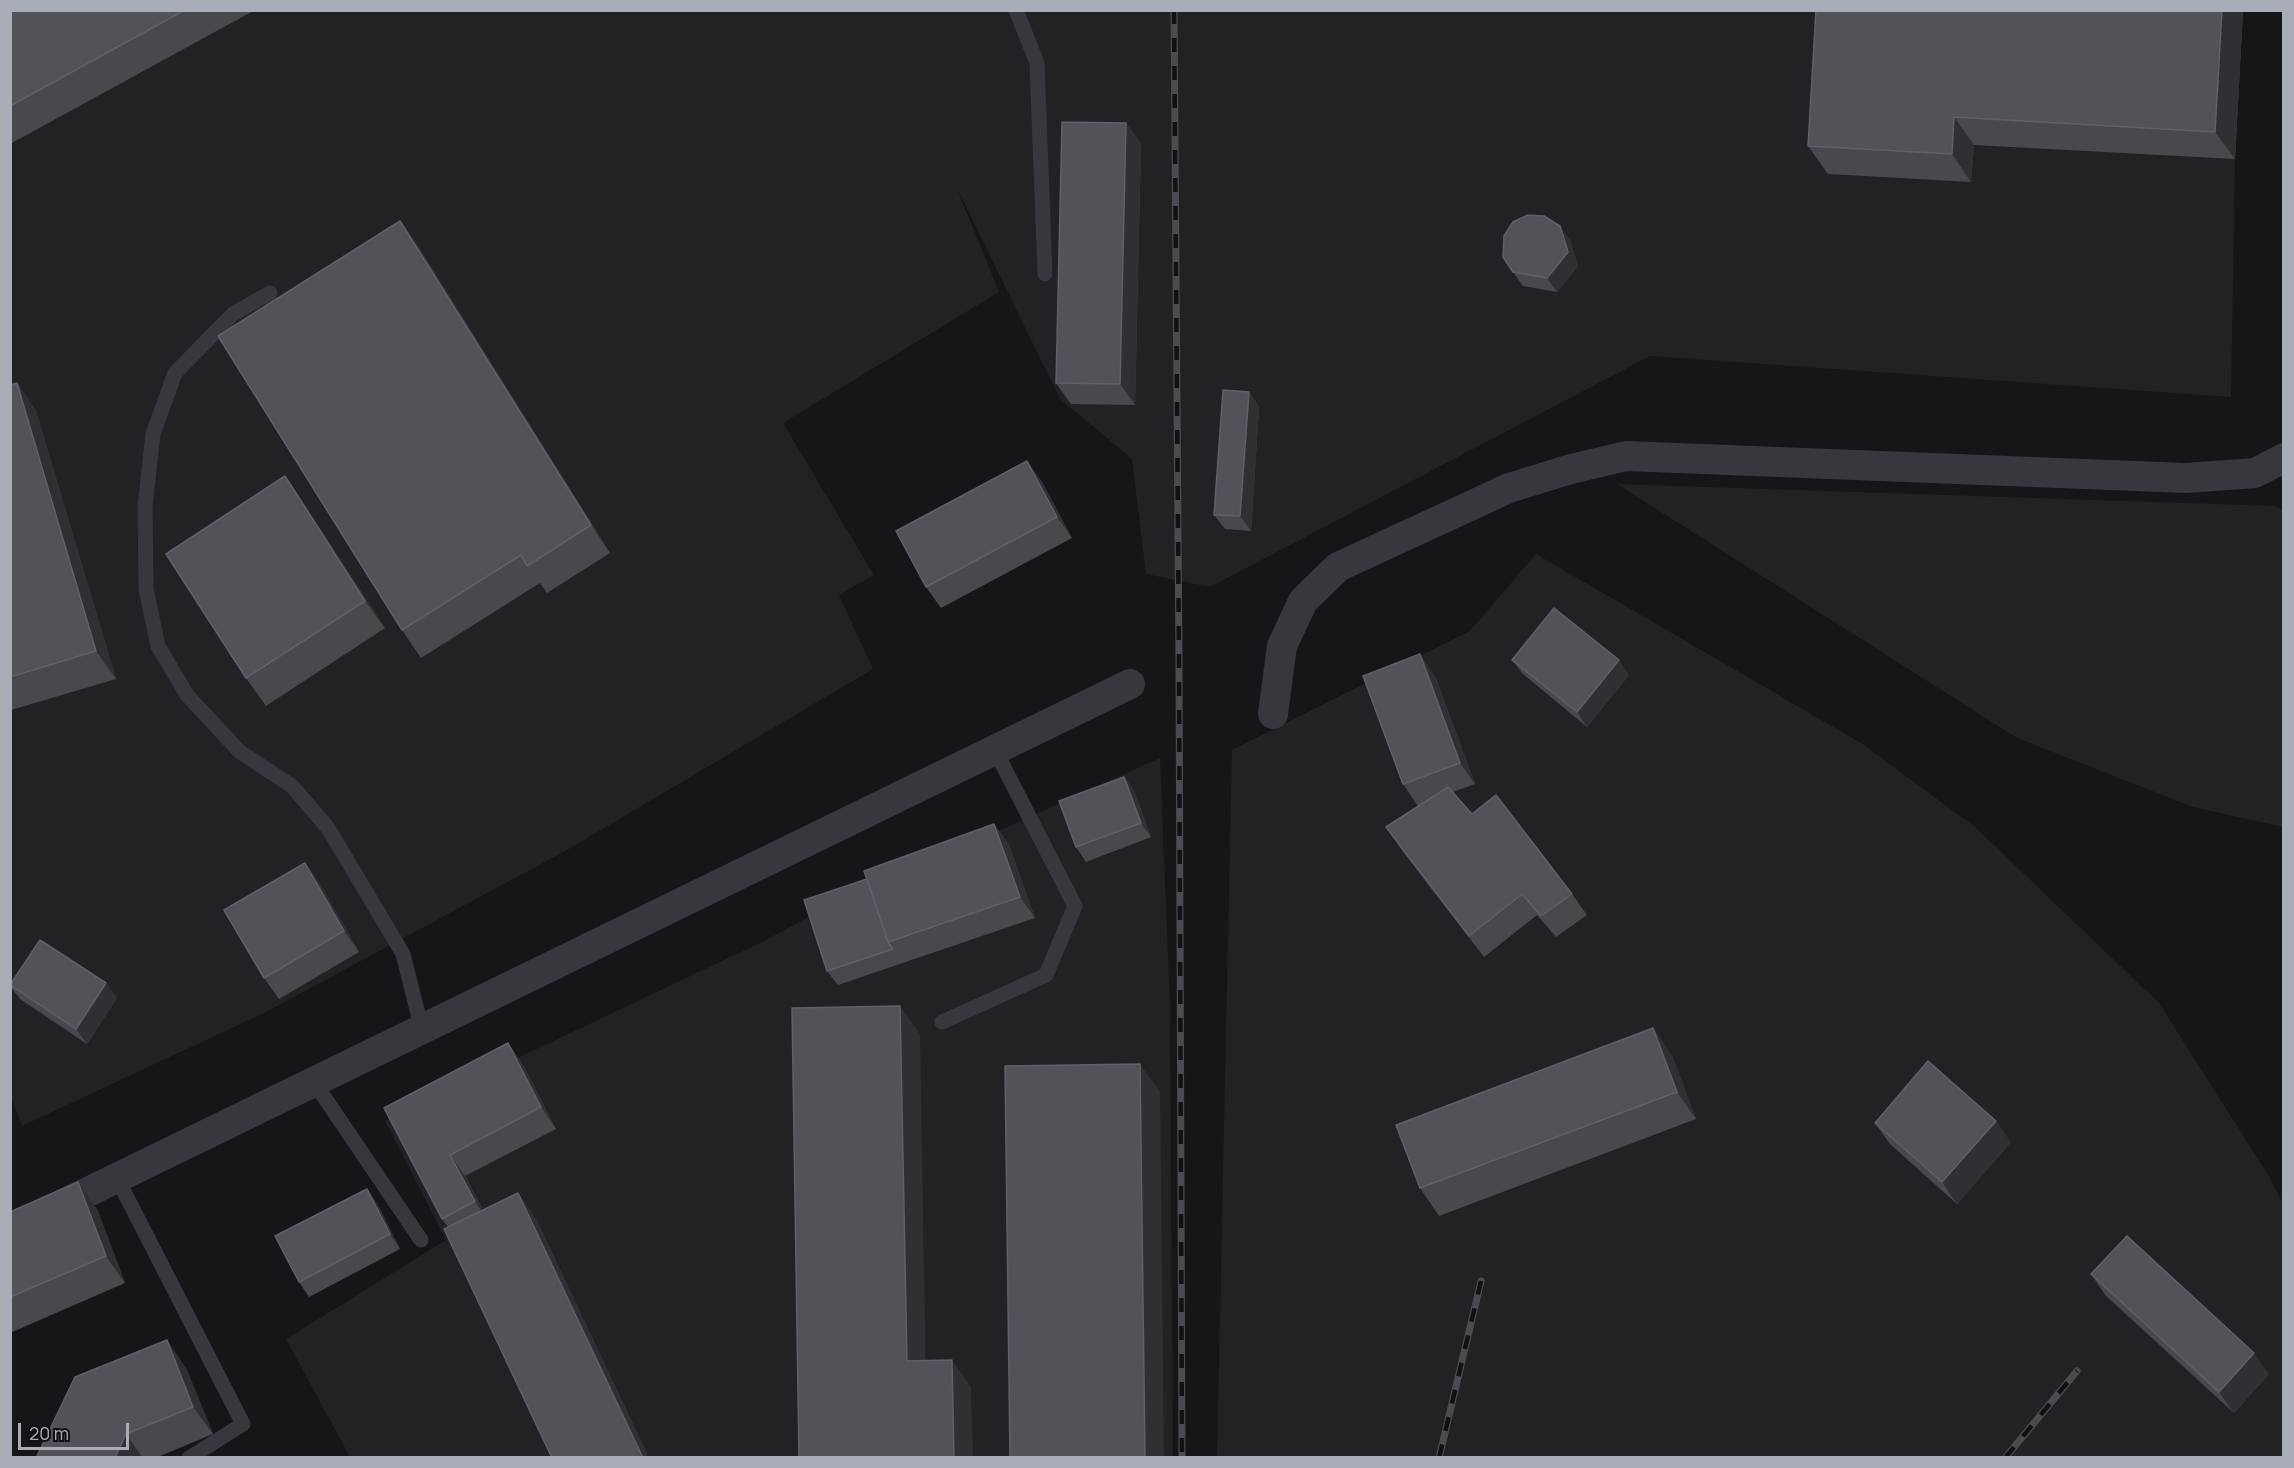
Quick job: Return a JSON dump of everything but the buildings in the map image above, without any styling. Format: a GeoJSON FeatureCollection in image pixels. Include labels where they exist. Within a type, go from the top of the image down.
{"type":"FeatureCollection","features":[{"type":"Feature","properties":{"kind":"street"},"geometry":{"type":"LineString","coordinates":[[1273,714],[1282,646],[1303,601],[1338,567],[1509,488],[1571,469],[1626,456],[2186,478],[2255,473],[2283,458]]}},
{"type":"Feature","properties":{"kind":"street"},"geometry":{"type":"LineString","coordinates":[[10,1230],[1130,684]]}},
{"type":"Feature","properties":{"kind":"lane"},"geometry":{"type":"LineString","coordinates":[[1016,10],[1036,63],[1045,274]]}},
{"type":"Feature","properties":{"kind":"lane"},"geometry":{"type":"LineString","coordinates":[[270,293],[233,314],[175,373],[153,434],[145,506],[146,589],[158,646],[187,695],[240,752],[292,786],[328,828],[403,954],[422,1029]]}},
{"type":"Feature","properties":{"kind":"lane"},"geometry":{"type":"LineString","coordinates":[[942,1022],[1046,975],[1075,906],[995,750]]}},
{"type":"Feature","properties":{"kind":"lane"},"geometry":{"type":"LineString","coordinates":[[314,1082],[421,1240]]}},
{"type":"Feature","properties":{"kind":"lane"},"geometry":{"type":"LineString","coordinates":[[117,1178],[243,1424],[189,1458]]}},
{"type":"Feature","properties":{"kind":"shaded area"},"geometry":{"type":"Polygon","coordinates":[[[18,11],[2243,11],[2235,159],[2231,397],[1650,356],[1210,587],[1146,574],[1132,459],[1060,399],[956,186],[999,292],[783,423],[874,575],[839,595],[873,669],[567,850],[266,1012],[22,1126],[11,1097],[10,14],[18,11]]]}},
{"type":"Feature","properties":{"kind":"shaded area"},"geometry":{"type":"Polygon","coordinates":[[[1617,484],[2275,506],[2284,511],[2283,827],[2193,807],[2017,738],[1617,484]]]}},
{"type":"Feature","properties":{"kind":"shaded area"},"geometry":{"type":"Polygon","coordinates":[[[1536,554],[1861,743],[1975,827],[2159,1003],[2270,1178],[2283,1204],[2283,1457],[1217,1458],[1232,750],[1470,631],[1536,554]]]}},
{"type":"Feature","properties":{"kind":"shaded area"},"geometry":{"type":"Polygon","coordinates":[[[1160,758],[1170,1006],[1173,1457],[350,1457],[286,1339],[446,1240],[385,1121],[764,941],[814,914],[1160,758]]]}},
{"type":"Feature","properties":{"kind":"railway"},"geometry":{"type":"LineString","coordinates":[[1174,10],[1182,1458]]}},
{"type":"Feature","properties":{"kind":"railway"},"geometry":{"type":"LineString","coordinates":[[1439,1458],[1481,1281]]}},
{"type":"Feature","properties":{"kind":"railway"},"geometry":{"type":"LineString","coordinates":[[2005,1458],[2077,1371]]}}]}
